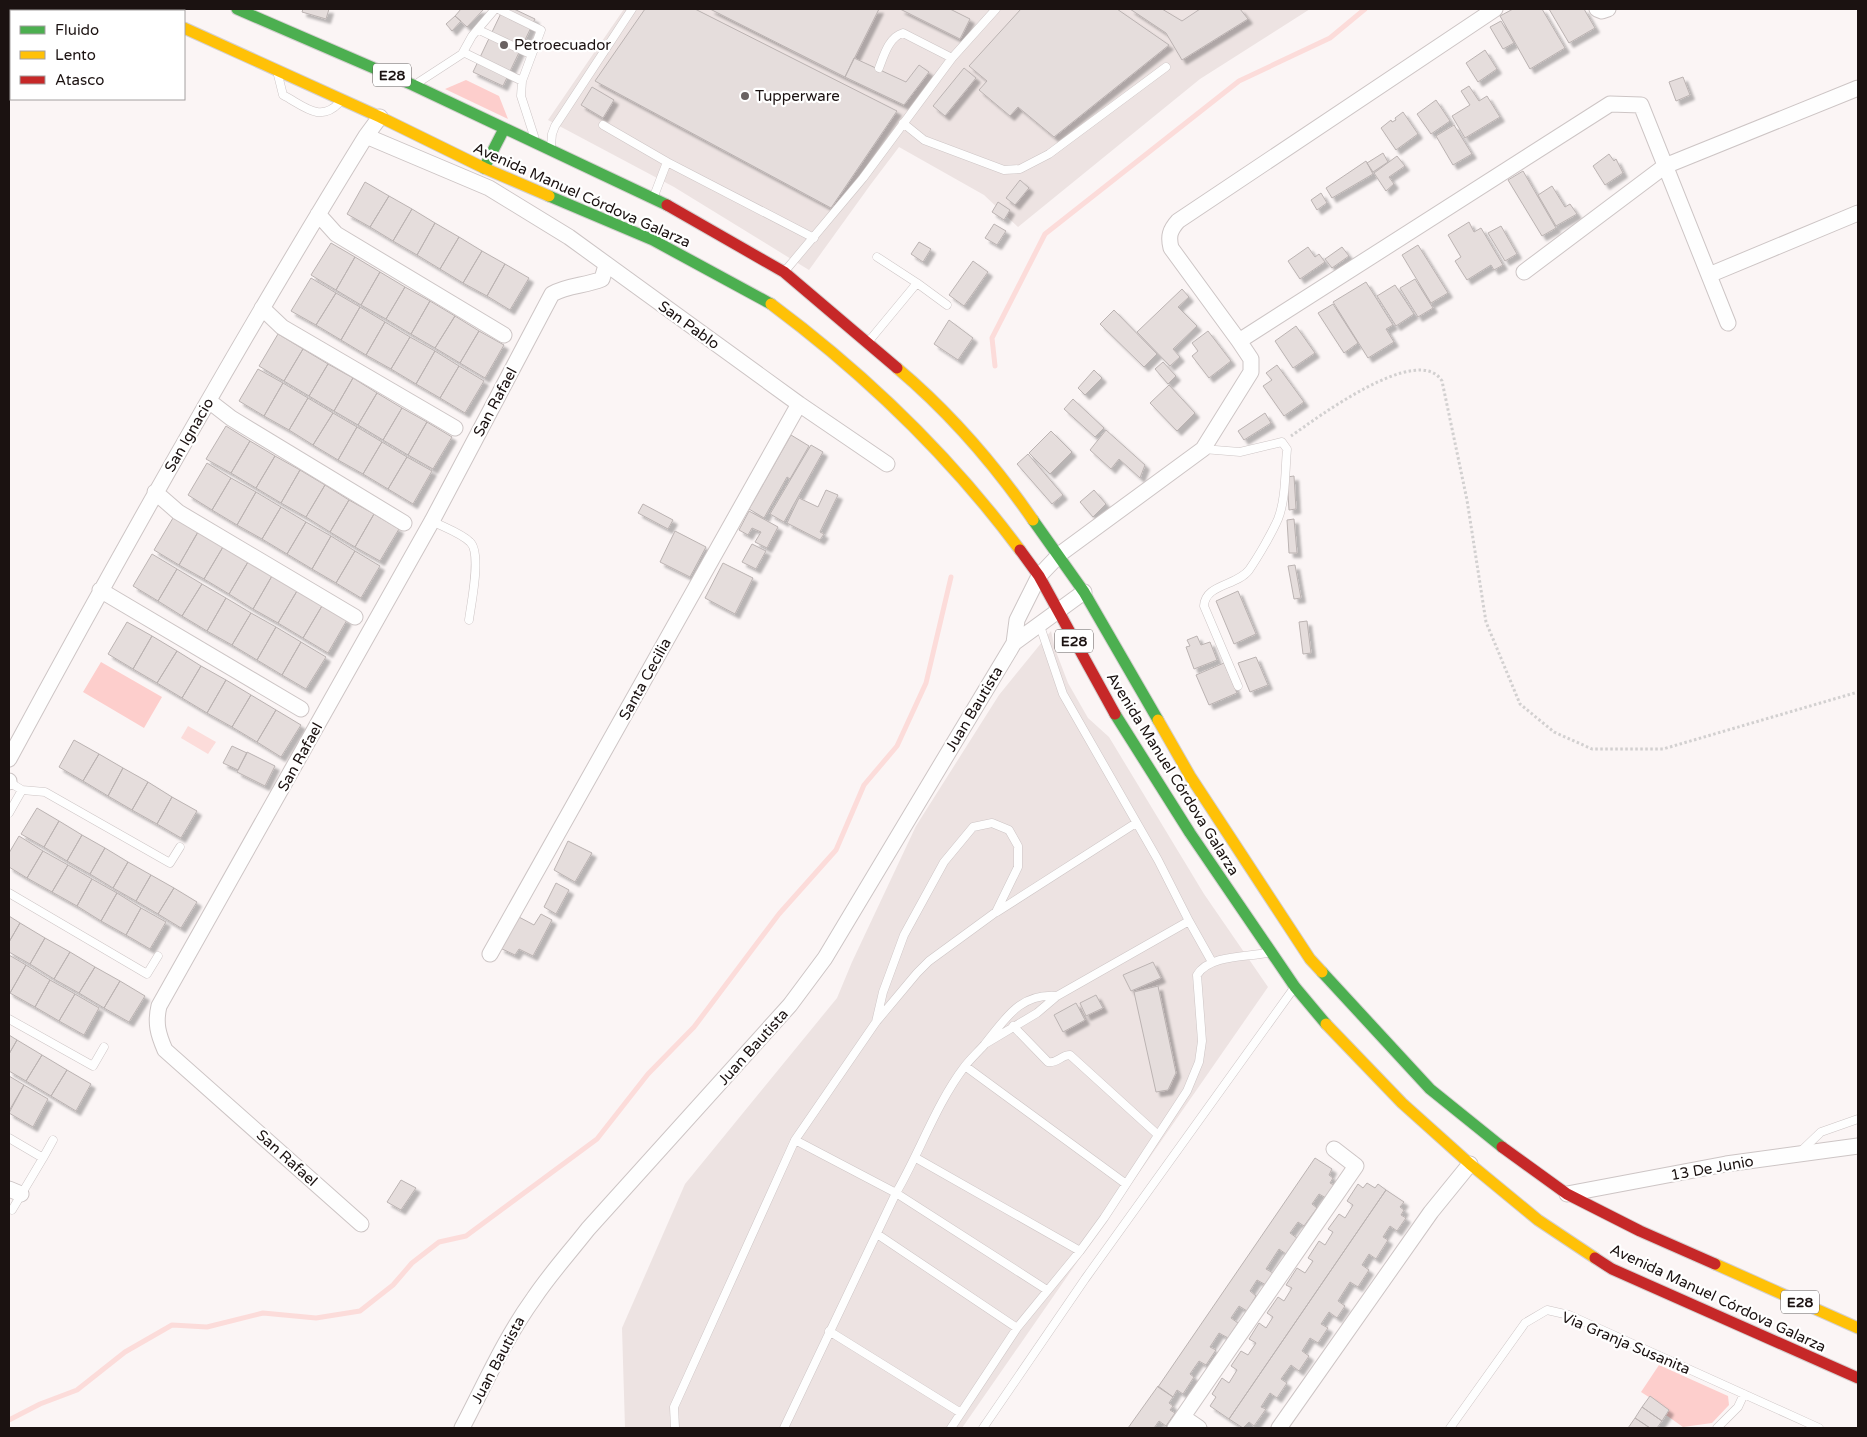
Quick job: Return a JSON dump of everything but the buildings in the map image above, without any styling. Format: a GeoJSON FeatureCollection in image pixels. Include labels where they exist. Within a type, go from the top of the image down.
{"type":"FeatureCollection","features":[{"type":"Feature","properties":{"kind":"main road","name":"Avenida Manuel Córdova Galarza"},"geometry":{"type":"LineString","coordinates":[[237,9],[413,84],[504,129],[654,198],[784,272],[928,394],[1015,494],[1060,554],[1084,592],[1190,776],[1310,959],[1430,1089],[1497,1144],[1568,1194],[1640,1231],[1858,1328]]}},
{"type":"Feature","properties":{"kind":"main road","name":"Avenida Manuel Córdova Galarza"},"geometry":{"type":"LineString","coordinates":[[185,28],[380,117],[484,168],[653,240],[769,303],[824,344],[912,424],[996,519],[1039,576],[1122,727],[1190,833],[1295,987],[1365,1067],[1470,1164],[1538,1220],[1612,1269],[1858,1378]]}},
{"type":"Feature","properties":{"kind":"main road"},"geometry":{"type":"LineString","coordinates":[[484,168],[504,129]]}},
{"type":"Feature","properties":{"kind":"street"},"geometry":{"type":"LineString","coordinates":[[1203,449],[1252,372],[1251,359],[1171,248],[1168,239],[1170,230],[1178,221],[1495,9]]}},
{"type":"Feature","properties":{"kind":"street"},"geometry":{"type":"LineString","coordinates":[[1597,9],[1602,11],[1608,9]]}},
{"type":"Feature","properties":{"kind":"street"},"geometry":{"type":"LineString","coordinates":[[1524,272],[1665,166],[1858,88]]}},
{"type":"Feature","properties":{"kind":"street"},"geometry":{"type":"LineString","coordinates":[[1239,340],[1610,104],[1641,105],[1728,323]]}},
{"type":"Feature","properties":{"kind":"street","name":"San Ignacio"},"geometry":{"type":"LineString","coordinates":[[9,759],[155,492],[318,214],[366,136],[380,117]]}},
{"type":"Feature","properties":{"kind":"street","name":"San Pablo"},"geometry":{"type":"LineString","coordinates":[[366,136],[490,188],[570,237],[799,404],[887,464]]}},
{"type":"Feature","properties":{"kind":"street"},"geometry":{"type":"LineString","coordinates":[[484,168],[490,188]]}},
{"type":"Feature","properties":{"kind":"street"},"geometry":{"type":"LineString","coordinates":[[1709,275],[1858,213]]}},
{"type":"Feature","properties":{"kind":"street"},"geometry":{"type":"LineString","coordinates":[[318,214],[336,234],[504,335]]}},
{"type":"Feature","properties":{"kind":"street","name":"San Rafael"},"geometry":{"type":"LineString","coordinates":[[361,1224],[165,1050],[158,1035],[156,1018],[159,1006],[432,521],[552,294],[569,286],[590,284],[602,279],[606,265]]}},
{"type":"Feature","properties":{"kind":"street"},"geometry":{"type":"LineString","coordinates":[[262,308],[282,327],[455,428]]}},
{"type":"Feature","properties":{"kind":"street"},"geometry":{"type":"LineString","coordinates":[[209,401],[231,418],[404,523]]}},
{"type":"Feature","properties":{"kind":"street","name":"Santa Cecilia"},"geometry":{"type":"LineString","coordinates":[[490,954],[799,404]]}},
{"type":"Feature","properties":{"kind":"street","name":"Juan Bautista"},"geometry":{"type":"LineString","coordinates":[[1014,643],[1018,620],[1039,576],[1060,554],[1203,449]]}},
{"type":"Feature","properties":{"kind":"street"},"geometry":{"type":"LineString","coordinates":[[155,492],[178,512],[355,617]]}},
{"type":"Feature","properties":{"kind":"street"},"geometry":{"type":"LineString","coordinates":[[100,590],[301,709]]}},
{"type":"Feature","properties":{"kind":"street","name":"Juan Bautista"},"geometry":{"type":"LineString","coordinates":[[462,1428],[513,1330],[558,1266],[588,1229],[807,985],[1014,643],[1084,592]]}},
{"type":"Feature","properties":{"kind":"street","name":"13 De Junio"},"geometry":{"type":"LineString","coordinates":[[1568,1194],[1726,1164],[1858,1146]]}},
{"type":"Feature","properties":{"kind":"street"},"geometry":{"type":"LineString","coordinates":[[1199,1428],[1179,1423],[1356,1166],[1334,1149]]}},
{"type":"Feature","properties":{"kind":"street"},"geometry":{"type":"LineString","coordinates":[[1279,1428],[1431,1212],[1470,1164]]}},
{"type":"Feature","properties":{"kind":"lane"},"geometry":{"type":"LineString","coordinates":[[413,84],[443,67],[463,52],[472,36],[496,9],[541,30],[530,54],[522,81],[521,96],[536,143]]}},
{"type":"Feature","properties":{"kind":"lane"},"geometry":{"type":"LineString","coordinates":[[551,150],[552,134],[555,126],[632,9]]}},
{"type":"Feature","properties":{"kind":"lane"},"geometry":{"type":"LineString","coordinates":[[784,272],[863,178],[952,58],[996,9]]}},
{"type":"Feature","properties":{"kind":"lane"},"geometry":{"type":"LineString","coordinates":[[479,30],[530,54]]}},
{"type":"Feature","properties":{"kind":"lane"},"geometry":{"type":"LineString","coordinates":[[879,68],[892,40],[897,35],[903,33],[952,58]]}},
{"type":"Feature","properties":{"kind":"lane"},"geometry":{"type":"LineString","coordinates":[[463,52],[522,81]]}},
{"type":"Feature","properties":{"kind":"lane"},"geometry":{"type":"LineString","coordinates":[[902,123],[924,140],[1004,170],[1020,169],[1049,154],[1166,67]]}},
{"type":"Feature","properties":{"kind":"lane"},"geometry":{"type":"LineString","coordinates":[[278,71],[283,95],[319,113],[331,112],[342,100]]}},
{"type":"Feature","properties":{"kind":"lane"},"geometry":{"type":"LineString","coordinates":[[603,125],[667,162],[814,238]]}},
{"type":"Feature","properties":{"kind":"lane"},"geometry":{"type":"LineString","coordinates":[[654,198],[667,162]]}},
{"type":"Feature","properties":{"kind":"lane"},"geometry":{"type":"LineString","coordinates":[[877,257],[947,305]]}},
{"type":"Feature","properties":{"kind":"lane"},"geometry":{"type":"LineString","coordinates":[[868,343],[917,283]]}},
{"type":"Feature","properties":{"kind":"lane"},"geometry":{"type":"LineString","coordinates":[[1203,449],[1240,452],[1282,442],[1287,449],[1278,518],[1249,570],[1238,580],[1208,593],[1204,600],[1204,606],[1238,686]]}},
{"type":"Feature","properties":{"kind":"lane"},"geometry":{"type":"LineString","coordinates":[[432,521],[470,542],[474,549],[475,572],[469,620]]}},
{"type":"Feature","properties":{"kind":"lane"},"geometry":{"type":"LineString","coordinates":[[1039,623],[1063,694],[1158,860],[1188,920],[1212,962]]}},
{"type":"Feature","properties":{"kind":"lane"},"geometry":{"type":"LineString","coordinates":[[9,812],[13,784],[45,792],[170,863],[180,847]]}},
{"type":"Feature","properties":{"kind":"lane"},"geometry":{"type":"LineString","coordinates":[[876,1022],[884,992],[904,935],[944,862],[973,827],[992,822],[1009,830],[1018,846],[1018,867],[996,912]]}},
{"type":"Feature","properties":{"kind":"lane"},"geometry":{"type":"LineString","coordinates":[[675,1428],[674,1407],[794,1140],[876,1022],[929,961],[996,912],[1136,823]]}},
{"type":"Feature","properties":{"kind":"lane"},"geometry":{"type":"LineString","coordinates":[[9,893],[147,974],[158,956]]}},
{"type":"Feature","properties":{"kind":"lane"},"geometry":{"type":"LineString","coordinates":[[985,1044],[1037,1013],[1057,996],[1188,920]]}},
{"type":"Feature","properties":{"kind":"lane"},"geometry":{"type":"LineString","coordinates":[[951,1428],[1017,1328],[1080,1250],[1187,1091],[1199,1062],[1202,1041],[1197,975],[1202,967],[1212,962],[1272,952]]}},
{"type":"Feature","properties":{"kind":"lane"},"geometry":{"type":"LineString","coordinates":[[983,1428],[1086,1279],[1295,987]]}},
{"type":"Feature","properties":{"kind":"lane"},"geometry":{"type":"LineString","coordinates":[[784,1428],[896,1193],[916,1158],[933,1118],[964,1066],[985,1044],[1002,1021],[1021,1004],[1040,995],[1057,996]]}},
{"type":"Feature","properties":{"kind":"lane"},"geometry":{"type":"LineString","coordinates":[[9,1019],[93,1066],[104,1048]]}},
{"type":"Feature","properties":{"kind":"lane"},"geometry":{"type":"LineString","coordinates":[[1013,1026],[1048,1062],[1054,1062],[1070,1055],[1157,1134]]}},
{"type":"Feature","properties":{"kind":"lane"},"geometry":{"type":"LineString","coordinates":[[964,1066],[1126,1184]]}},
{"type":"Feature","properties":{"kind":"lane"},"geometry":{"type":"LineString","coordinates":[[1798,1154],[1805,1145],[1821,1132],[1858,1119]]}},
{"type":"Feature","properties":{"kind":"lane"},"geometry":{"type":"LineString","coordinates":[[9,1138],[43,1158]]}},
{"type":"Feature","properties":{"kind":"lane"},"geometry":{"type":"LineString","coordinates":[[12,1210],[15,1192],[43,1158],[53,1140]]}},
{"type":"Feature","properties":{"kind":"lane"},"geometry":{"type":"LineString","coordinates":[[794,1140],[896,1193],[1047,1290]]}},
{"type":"Feature","properties":{"kind":"lane"},"geometry":{"type":"LineString","coordinates":[[916,1158],[1080,1250]]}},
{"type":"Feature","properties":{"kind":"lane"},"geometry":{"type":"LineString","coordinates":[[877,1234],[1017,1328]]}},
{"type":"Feature","properties":{"kind":"lane","name":"Via Granja Susanita"},"geometry":{"type":"LineString","coordinates":[[1450,1428],[1525,1323],[1547,1310],[1569,1315],[1818,1428]]}},
{"type":"Feature","properties":{"kind":"lane"},"geometry":{"type":"LineString","coordinates":[[829,1331],[961,1413]]}},
{"type":"Feature","properties":{"kind":"lane"},"geometry":{"type":"LineString","coordinates":[[1717,1428],[1738,1407],[1744,1394]]}},
{"type":"Feature","properties":{"kind":"path"},"geometry":{"type":"LineString","coordinates":[[1282,442],[1344,398],[1384,379],[1417,368],[1439,375],[1442,381],[1467,500],[1486,622],[1520,704],[1554,732],[1592,749],[1663,749],[1858,692]]}},
{"type":"Feature","properties":{"kind":"shaded area","name":"Tupperware"},"geometry":{"type":"Polygon","coordinates":[[[624,9],[1310,9],[1200,79],[1018,227],[984,195],[899,147],[809,270],[674,187],[548,120],[624,9]]]}},
{"type":"Feature","properties":{"kind":"shaded area"},"geometry":{"type":"Polygon","coordinates":[[[466,80],[499,96],[508,119],[445,89],[466,80]]]}},
{"type":"Feature","properties":{"kind":"shaded area"},"geometry":{"type":"Polygon","coordinates":[[[1051,631],[1055,649],[1068,683],[1088,718],[1109,737],[1204,894],[1268,987],[962,1428],[625,1428],[622,1328],[685,1184],[837,998],[916,826],[999,695],[1051,631]]]}},
{"type":"Feature","properties":{"kind":"shaded area"},"geometry":{"type":"Polygon","coordinates":[[[101,662],[162,697],[144,728],[83,692],[101,662]]]}},
{"type":"Feature","properties":{"kind":"shaded area"},"geometry":{"type":"Polygon","coordinates":[[[188,726],[216,742],[208,754],[181,738],[188,726]]]}},
{"type":"Feature","properties":{"kind":"shaded area"},"geometry":{"type":"Polygon","coordinates":[[[1659,1365],[1728,1396],[1729,1405],[1712,1423],[1683,1427],[1666,1415],[1669,1410],[1641,1392],[1659,1365]]]}},
{"type":"Feature","properties":{"kind":"waterway"},"geometry":{"type":"LineString","coordinates":[[995,366],[992,338],[1045,234],[1239,81],[1330,38],[1365,9]]}},
{"type":"Feature","properties":{"kind":"waterway"},"geometry":{"type":"LineString","coordinates":[[9,1420],[40,1404],[77,1390],[125,1352],[172,1325],[207,1327],[263,1313],[316,1318],[360,1311],[393,1285],[412,1263],[439,1242],[466,1236],[597,1139],[648,1074],[694,1027],[779,914],[836,850],[864,785],[897,746],[926,683],[951,577]]}},
{"type":"Feature","properties":{"kind":"traffic: fast"},"geometry":{"type":"LineString","coordinates":[[237,9],[413,85],[667,205]]}},
{"type":"Feature","properties":{"kind":"traffic: fast"},"geometry":{"type":"LineString","coordinates":[[484,168],[504,129]]}},
{"type":"Feature","properties":{"kind":"traffic: fast"},"geometry":{"type":"LineString","coordinates":[[549,196],[653,240],[771,304]]}},
{"type":"Feature","properties":{"kind":"traffic: fast"},"geometry":{"type":"LineString","coordinates":[[1033,520],[1084,592],[1158,720]]}},
{"type":"Feature","properties":{"kind":"traffic: fast"},"geometry":{"type":"LineString","coordinates":[[1115,714],[1190,833],[1295,987],[1326,1024]]}},
{"type":"Feature","properties":{"kind":"traffic: fast"},"geometry":{"type":"LineString","coordinates":[[1322,972],[1430,1089],[1502,1147]]}},
{"type":"Feature","properties":{"kind":"traffic: slow"},"geometry":{"type":"LineString","coordinates":[[185,28],[380,117],[484,168],[549,196]]}},
{"type":"Feature","properties":{"kind":"traffic: slow"},"geometry":{"type":"LineString","coordinates":[[771,304],[840,359],[904,418],[965,482],[1020,550]]}},
{"type":"Feature","properties":{"kind":"traffic: slow"},"geometry":{"type":"LineString","coordinates":[[897,368],[934,402],[970,440],[1003,479],[1033,520]]}},
{"type":"Feature","properties":{"kind":"traffic: slow"},"geometry":{"type":"LineString","coordinates":[[1158,720],[1190,776],[1310,959],[1322,972]]}},
{"type":"Feature","properties":{"kind":"traffic: slow"},"geometry":{"type":"LineString","coordinates":[[1326,1024],[1402,1103],[1470,1164],[1538,1220],[1595,1258]]}},
{"type":"Feature","properties":{"kind":"traffic: slow"},"geometry":{"type":"LineString","coordinates":[[1715,1264],[1858,1328]]}},
{"type":"Feature","properties":{"kind":"traffic: jam"},"geometry":{"type":"LineString","coordinates":[[667,205],[784,272],[897,368]]}},
{"type":"Feature","properties":{"kind":"traffic: jam"},"geometry":{"type":"LineString","coordinates":[[1020,550],[1039,576],[1115,714]]}},
{"type":"Feature","properties":{"kind":"traffic: jam"},"geometry":{"type":"LineString","coordinates":[[1502,1147],[1567,1194],[1640,1231],[1715,1264]]}},
{"type":"Feature","properties":{"kind":"traffic: jam"},"geometry":{"type":"LineString","coordinates":[[1595,1258],[1612,1269],[1858,1378]]}},
{"type":"Feature","properties":{"kind":"place","name":"Petroecuador"},"geometry":{"type":"Point","coordinates":[504,45]}},
{"type":"Feature","properties":{"kind":"place","name":"Tupperware"},"geometry":{"type":"Point","coordinates":[745,96]}}]}
